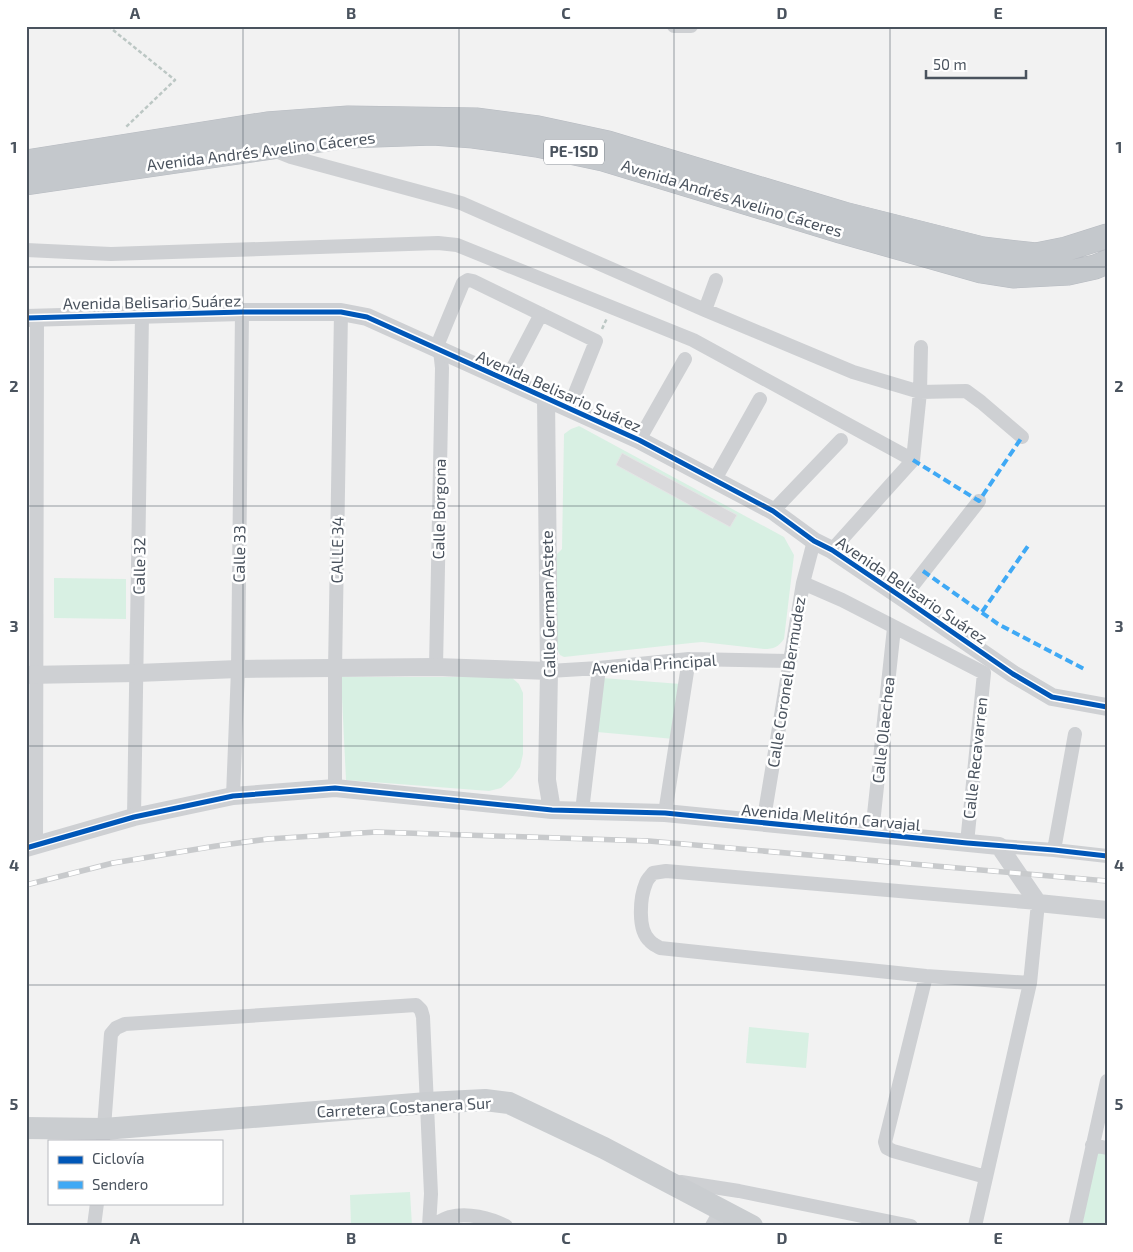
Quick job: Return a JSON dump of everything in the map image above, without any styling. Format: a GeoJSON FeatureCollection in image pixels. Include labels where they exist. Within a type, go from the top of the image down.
{"type":"FeatureCollection","features":[{"type":"Feature","properties":{"kind":"highway","name":"Avenida Andrés Avelino Cáceres"},"geometry":{"type":"LineString","coordinates":[[26,162],[267,124],[348,118],[476,120],[556,131],[608,143],[844,214],[983,250],[1036,255],[1066,250],[1107,236]]}},
{"type":"Feature","properties":{"kind":"highway","name":"Avenida Andrés Avelino Cáceres"},"geometry":{"type":"LineString","coordinates":[[26,183],[348,136],[433,133],[473,136],[537,145],[603,159],[980,272],[1014,276],[1068,273],[1095,267],[1107,262]]}},
{"type":"Feature","properties":{"kind":"main road","name":"Carretera Costanera Sur"},"geometry":{"type":"LineString","coordinates":[[26,1128],[104,1135],[427,1103],[485,1100],[509,1103],[604,1148],[657,1177],[717,1217],[752,1226]]}},
{"type":"Feature","properties":{"kind":"street"},"geometry":{"type":"LineString","coordinates":[[674,26],[691,26]]}},
{"type":"Feature","properties":{"kind":"street"},"geometry":{"type":"LineString","coordinates":[[273,146],[276,151],[291,158],[460,203],[705,310],[853,372],[920,392],[966,392],[982,402],[1022,437]]}},
{"type":"Feature","properties":{"kind":"street"},"geometry":{"type":"LineString","coordinates":[[26,250],[111,254],[438,243],[457,245],[693,340],[913,460]]}},
{"type":"Feature","properties":{"kind":"street","name":"Calle Borgona"},"geometry":{"type":"LineString","coordinates":[[436,667],[442,368],[439,341],[463,283],[468,280],[541,314]]}},
{"type":"Feature","properties":{"kind":"street"},"geometry":{"type":"LineString","coordinates":[[705,310],[716,280]]}},
{"type":"Feature","properties":{"kind":"street","name":"Avenida Belisario Suárez"},"geometry":{"type":"LineString","coordinates":[[32,318],[242,312],[341,312],[367,317],[440,352],[639,440],[773,511],[814,541],[832,550],[1014,674],[1052,697],[1107,707]]}},
{"type":"Feature","properties":{"kind":"street","name":"Calle 33"},"geometry":{"type":"LineString","coordinates":[[233,796],[238,669],[242,312]]}},
{"type":"Feature","properties":{"kind":"street","name":"CALLE 34"},"geometry":{"type":"LineString","coordinates":[[335,788],[341,312]]}},
{"type":"Feature","properties":{"kind":"street"},"geometry":{"type":"LineString","coordinates":[[506,380],[541,314],[596,341],[570,408]]}},
{"type":"Feature","properties":{"kind":"street","name":"Calle 32"},"geometry":{"type":"LineString","coordinates":[[134,817],[142,315]]}},
{"type":"Feature","properties":{"kind":"street"},"geometry":{"type":"LineString","coordinates":[[31,846],[32,318]]}},
{"type":"Feature","properties":{"kind":"street"},"geometry":{"type":"LineString","coordinates":[[832,550],[913,460],[920,392],[921,347]]}},
{"type":"Feature","properties":{"kind":"street"},"geometry":{"type":"LineString","coordinates":[[639,440],[685,359]]}},
{"type":"Feature","properties":{"kind":"street","name":"Calle German Astete"},"geometry":{"type":"LineString","coordinates":[[546,398],[549,672],[548,780],[552,810]]}},
{"type":"Feature","properties":{"kind":"street"},"geometry":{"type":"LineString","coordinates":[[714,481],[760,399]]}},
{"type":"Feature","properties":{"kind":"street"},"geometry":{"type":"LineString","coordinates":[[773,511],[841,440]]}},
{"type":"Feature","properties":{"kind":"street"},"geometry":{"type":"LineString","coordinates":[[903,598],[979,501]]}},
{"type":"Feature","properties":{"kind":"street","name":"Calle Coronel Bermudez"},"geometry":{"type":"LineString","coordinates":[[763,824],[803,583],[814,541]]}},
{"type":"Feature","properties":{"kind":"street"},"geometry":{"type":"LineString","coordinates":[[803,583],[842,600],[894,628]]}},
{"type":"Feature","properties":{"kind":"street","name":"Calle Recavarren"},"geometry":{"type":"LineString","coordinates":[[894,628],[984,673],[967,843]]}},
{"type":"Feature","properties":{"kind":"street","name":"Calle Olaechea"},"geometry":{"type":"LineString","coordinates":[[872,833],[894,628]]}},
{"type":"Feature","properties":{"kind":"street"},"geometry":{"type":"LineString","coordinates":[[665,813],[689,659]]}},
{"type":"Feature","properties":{"kind":"street","name":"Avenida Principal"},"geometry":{"type":"LineString","coordinates":[[549,672],[689,659],[789,661]]}},
{"type":"Feature","properties":{"kind":"street"},"geometry":{"type":"LineString","coordinates":[[31,675],[238,669],[335,670],[436,667],[549,672]]}},
{"type":"Feature","properties":{"kind":"street"},"geometry":{"type":"LineString","coordinates":[[582,811],[599,668]]}},
{"type":"Feature","properties":{"kind":"street"},"geometry":{"type":"LineString","coordinates":[[1054,850],[1075,734]]}},
{"type":"Feature","properties":{"kind":"street","name":"Avenida Melitón Carvajal"},"geometry":{"type":"LineString","coordinates":[[31,846],[134,817],[233,796],[335,788],[552,810],[665,813],[1107,856]]}},
{"type":"Feature","properties":{"kind":"street"},"geometry":{"type":"LineString","coordinates":[[975,1226],[1030,983],[1038,903],[999,846]]}},
{"type":"Feature","properties":{"kind":"street"},"geometry":{"type":"LineString","coordinates":[[1030,983],[926,976],[660,948],[649,941],[642,928],[642,906],[646,882],[653,873],[666,872],[1107,910]]}},
{"type":"Feature","properties":{"kind":"street"},"geometry":{"type":"LineString","coordinates":[[926,976],[885,1142],[887,1148],[894,1151],[986,1177]]}},
{"type":"Feature","properties":{"kind":"street"},"geometry":{"type":"LineString","coordinates":[[104,1135],[112,1034],[116,1028],[126,1024],[416,1005],[421,1010],[423,1017],[431,1194],[430,1226],[452,1217],[473,1216],[489,1219],[506,1226]]}},
{"type":"Feature","properties":{"kind":"street"},"geometry":{"type":"LineString","coordinates":[[1075,1226],[1107,1081]]}},
{"type":"Feature","properties":{"kind":"street"},"geometry":{"type":"LineString","coordinates":[[1092,1145],[1107,1148]]}},
{"type":"Feature","properties":{"kind":"street"},"geometry":{"type":"LineString","coordinates":[[657,1177],[911,1226]]}},
{"type":"Feature","properties":{"kind":"street"},"geometry":{"type":"LineString","coordinates":[[94,1226],[96,1204]]}},
{"type":"Feature","properties":{"kind":"path"},"geometry":{"type":"LineString","coordinates":[[108,26],[175,80],[123,130]]}},
{"type":"Feature","properties":{"kind":"path"},"geometry":{"type":"LineString","coordinates":[[596,341],[612,308]]}},
{"type":"Feature","properties":{"kind":"green space"},"geometry":{"type":"Polygon","coordinates":[[[579,426],[784,537],[794,555],[784,639],[780,644],[773,648],[764,649],[702,642],[564,657],[560,655],[557,649],[557,554],[562,549],[564,434],[579,426]]]}},
{"type":"Feature","properties":{"kind":"green space"},"geometry":{"type":"Polygon","coordinates":[[[54,578],[126,579],[126,619],[54,618],[54,578]]]}},
{"type":"Feature","properties":{"kind":"green space"},"geometry":{"type":"Polygon","coordinates":[[[341,677],[511,677],[519,684],[523,693],[523,754],[520,767],[501,788],[489,791],[346,780],[341,677]]]}},
{"type":"Feature","properties":{"kind":"green space"},"geometry":{"type":"Polygon","coordinates":[[[602,678],[681,684],[674,739],[597,732],[602,678]]]}},
{"type":"Feature","properties":{"kind":"green space"},"geometry":{"type":"Polygon","coordinates":[[[749,1027],[809,1033],[806,1068],[746,1063],[749,1027]]]}},
{"type":"Feature","properties":{"kind":"green space"},"geometry":{"type":"Polygon","coordinates":[[[1097,1152],[1107,1154],[1107,1226],[1082,1226],[1097,1152]]]}},
{"type":"Feature","properties":{"kind":"green space"},"geometry":{"type":"Polygon","coordinates":[[[410,1192],[412,1226],[351,1226],[350,1195],[410,1192]]]}},
{"type":"Feature","properties":{"kind":"building"},"geometry":{"type":"Polygon","coordinates":[[[622,453],[737,515],[730,527],[616,465],[622,453]]]}},
{"type":"Feature","properties":{"kind":"railway"},"geometry":{"type":"LineString","coordinates":[[26,885],[113,863],[216,846],[268,839],[376,832],[649,841],[1107,881]]}},
{"type":"Feature","properties":{"kind":"marked path"},"geometry":{"type":"LineString","coordinates":[[913,460],[979,501],[1022,437]]}},
{"type":"Feature","properties":{"kind":"marked path"},"geometry":{"type":"LineString","coordinates":[[982,612],[1028,546]]}},
{"type":"Feature","properties":{"kind":"marked path"},"geometry":{"type":"LineString","coordinates":[[923,571],[998,624],[1086,670]]}},
{"type":"Feature","properties":{"kind":"cycle path"},"geometry":{"type":"LineString","coordinates":[[26,318],[242,312],[341,312],[367,317],[639,440],[773,511],[814,541],[832,550],[1013,674],[1052,697],[1107,707]]}},
{"type":"Feature","properties":{"kind":"cycle path"},"geometry":{"type":"LineString","coordinates":[[26,848],[134,817],[233,796],[335,788],[552,810],[665,813],[1107,856]]}}]}
